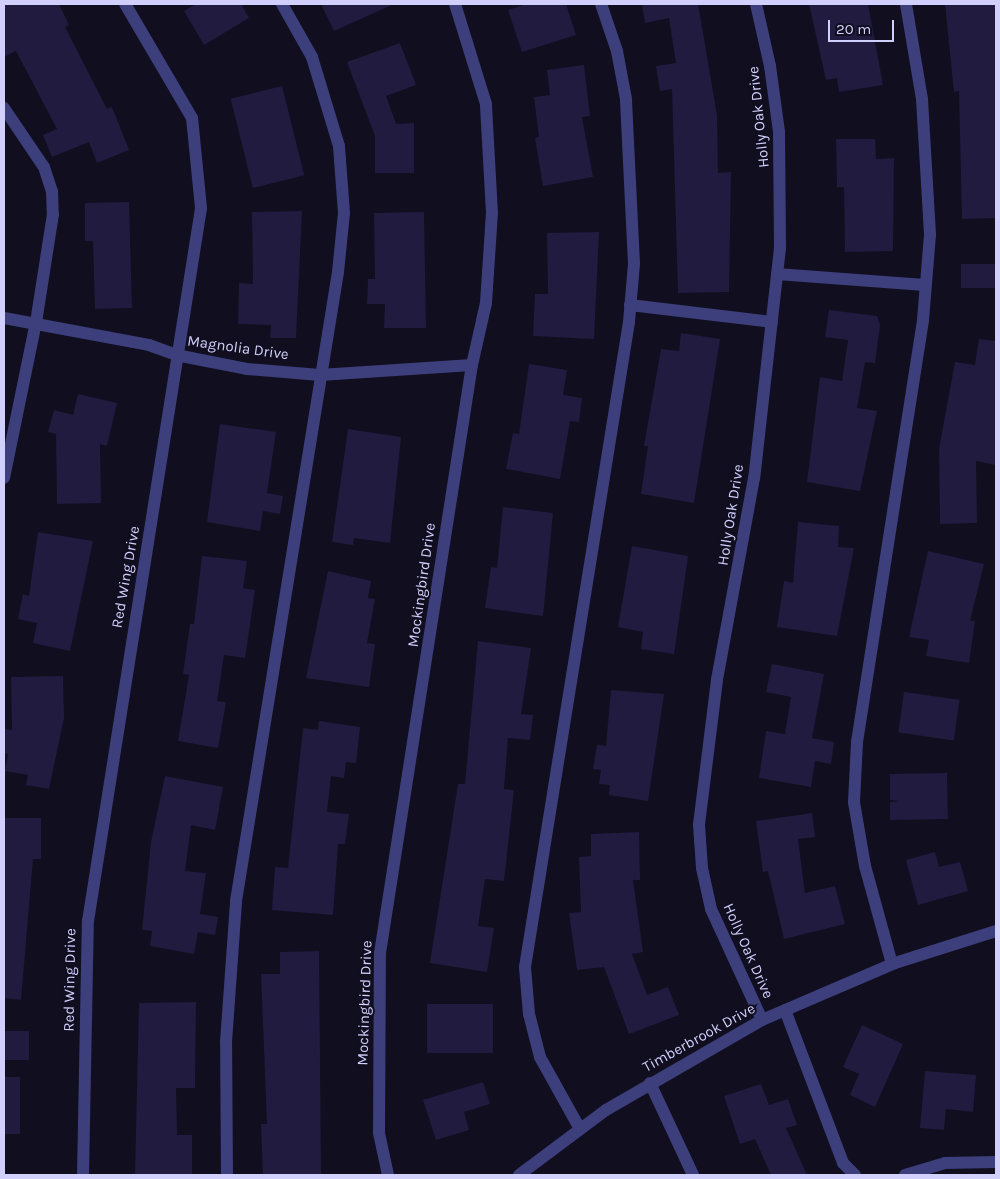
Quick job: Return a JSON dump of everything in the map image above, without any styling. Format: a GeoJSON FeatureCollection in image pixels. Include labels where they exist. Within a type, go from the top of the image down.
{"type":"FeatureCollection","features":[{"type":"Feature","properties":{"kind":"street","name":"Red Wing Drive"},"geometry":{"type":"LineString","coordinates":[[83,1175],[88,921],[176,356],[201,208],[192,118],[125,4]]}},
{"type":"Feature","properties":{"kind":"street"},"geometry":{"type":"LineString","coordinates":[[228,1175],[226,1042],[236,901],[344,213],[339,146],[312,57],[282,4]]}},
{"type":"Feature","properties":{"kind":"street","name":"Mockingbird Drive"},"geometry":{"type":"LineString","coordinates":[[388,1175],[379,1133],[380,953],[472,365],[486,303],[491,172],[486,104],[455,4]]}},
{"type":"Feature","properties":{"kind":"street"},"geometry":{"type":"LineString","coordinates":[[580,1130],[540,1057],[528,1014],[526,967],[630,305],[634,264],[633,188],[626,98],[617,51],[602,4]]}},
{"type":"Feature","properties":{"kind":"street","name":"Holly Oak Drive"},"geometry":{"type":"LineString","coordinates":[[756,4],[770,66],[779,132],[782,198],[777,274],[754,478],[717,680],[699,825],[702,868],[711,909],[762,1020]]}},
{"type":"Feature","properties":{"kind":"street"},"geometry":{"type":"LineString","coordinates":[[892,964],[865,866],[854,802],[857,742],[925,285],[930,234],[922,99],[906,4]]}},
{"type":"Feature","properties":{"kind":"street"},"geometry":{"type":"LineString","coordinates":[[4,108],[44,167],[52,191],[53,214],[36,322],[4,478]]}},
{"type":"Feature","properties":{"kind":"street"},"geometry":{"type":"LineString","coordinates":[[777,274],[925,285]]}},
{"type":"Feature","properties":{"kind":"street"},"geometry":{"type":"LineString","coordinates":[[630,305],[772,322]]}},
{"type":"Feature","properties":{"kind":"street","name":"Magnolia Drive"},"geometry":{"type":"LineString","coordinates":[[4,318],[36,322],[149,345],[176,356],[247,369],[320,375],[472,365]]}},
{"type":"Feature","properties":{"kind":"street","name":"Timberbrook Drive"},"geometry":{"type":"LineString","coordinates":[[525,1173],[580,1130],[650,1083],[762,1020],[892,964],[996,931]]}},
{"type":"Feature","properties":{"kind":"street"},"geometry":{"type":"LineString","coordinates":[[786,1010],[843,1163],[855,1175]]}},
{"type":"Feature","properties":{"kind":"street"},"geometry":{"type":"LineString","coordinates":[[650,1083],[693,1175]]}},
{"type":"Feature","properties":{"kind":"street"},"geometry":{"type":"LineString","coordinates":[[905,1175],[945,1163],[996,1162]]}},
{"type":"Feature","properties":{"kind":"building"},"geometry":{"type":"Polygon","coordinates":[[[4,4],[59,4],[69,25],[65,27],[107,109],[112,107],[129,150],[97,163],[89,142],[52,157],[43,135],[57,129],[16,51],[4,57],[4,4]]]}},
{"type":"Feature","properties":{"kind":"building"},"geometry":{"type":"Polygon","coordinates":[[[196,4],[241,4],[249,18],[204,45],[184,11],[196,4]]]}},
{"type":"Feature","properties":{"kind":"building"},"geometry":{"type":"Polygon","coordinates":[[[321,4],[394,4],[334,31],[321,4]]]}},
{"type":"Feature","properties":{"kind":"building"},"geometry":{"type":"Polygon","coordinates":[[[526,4],[566,4],[576,35],[522,52],[508,10],[526,4]]]}},
{"type":"Feature","properties":{"kind":"building"},"geometry":{"type":"Polygon","coordinates":[[[642,4],[698,4],[717,115],[718,173],[731,172],[729,292],[678,293],[672,89],[660,91],[656,66],[676,63],[669,18],[645,23],[642,4]]]}},
{"type":"Feature","properties":{"kind":"building"},"geometry":{"type":"Polygon","coordinates":[[[809,4],[868,4],[883,85],[839,92],[837,78],[826,80],[809,4]]]}},
{"type":"Feature","properties":{"kind":"building"},"geometry":{"type":"Polygon","coordinates":[[[945,4],[996,4],[996,218],[962,219],[959,91],[954,92],[945,4]]]}},
{"type":"Feature","properties":{"kind":"building"},"geometry":{"type":"Polygon","coordinates":[[[400,43],[416,85],[386,96],[396,124],[414,123],[414,173],[375,173],[375,136],[347,62],[400,43]]]}},
{"type":"Feature","properties":{"kind":"building"},"geometry":{"type":"Polygon","coordinates":[[[584,65],[590,116],[582,117],[593,177],[543,186],[535,138],[539,137],[534,97],[550,95],[547,70],[584,65]]]}},
{"type":"Feature","properties":{"kind":"building"},"geometry":{"type":"Polygon","coordinates":[[[282,86],[304,175],[253,188],[231,99],[282,86]]]}},
{"type":"Feature","properties":{"kind":"building"},"geometry":{"type":"Polygon","coordinates":[[[836,139],[875,139],[876,159],[894,158],[893,251],[845,252],[844,187],[837,187],[836,139]]]}},
{"type":"Feature","properties":{"kind":"building"},"geometry":{"type":"Polygon","coordinates":[[[129,202],[132,308],[95,309],[93,241],[85,241],[85,203],[129,202]]]}},
{"type":"Feature","properties":{"kind":"building"},"geometry":{"type":"Polygon","coordinates":[[[302,211],[296,338],[270,338],[271,325],[238,324],[239,283],[253,284],[252,212],[302,211]]]}},
{"type":"Feature","properties":{"kind":"building"},"geometry":{"type":"Polygon","coordinates":[[[424,212],[426,328],[384,328],[385,304],[367,304],[368,279],[375,279],[374,213],[424,212]]]}},
{"type":"Feature","properties":{"kind":"building"},"geometry":{"type":"Polygon","coordinates":[[[599,232],[594,339],[533,336],[535,294],[548,294],[547,233],[599,232]]]}},
{"type":"Feature","properties":{"kind":"building"},"geometry":{"type":"Polygon","coordinates":[[[961,264],[996,264],[996,288],[961,288],[961,264]]]}},
{"type":"Feature","properties":{"kind":"building"},"geometry":{"type":"Polygon","coordinates":[[[829,310],[877,316],[880,325],[875,363],[865,362],[857,408],[877,411],[860,491],[807,482],[820,377],[842,381],[848,340],[825,337],[829,310]]]}},
{"type":"Feature","properties":{"kind":"building"},"geometry":{"type":"Polygon","coordinates":[[[681,333],[720,339],[694,503],[641,494],[648,446],[644,446],[661,349],[679,351],[681,333]]]}},
{"type":"Feature","properties":{"kind":"building"},"geometry":{"type":"Polygon","coordinates":[[[979,339],[996,341],[996,465],[976,461],[977,523],[940,524],[939,449],[955,362],[975,365],[979,339]]]}},
{"type":"Feature","properties":{"kind":"building"},"geometry":{"type":"Polygon","coordinates":[[[529,364],[567,370],[563,395],[582,398],[579,422],[570,421],[560,479],[506,469],[513,433],[519,434],[529,364]]]}},
{"type":"Feature","properties":{"kind":"building"},"geometry":{"type":"Polygon","coordinates":[[[78,394],[117,403],[107,446],[100,444],[101,503],[57,504],[56,434],[48,432],[54,410],[73,415],[78,394]]]}},
{"type":"Feature","properties":{"kind":"building"},"geometry":{"type":"Polygon","coordinates":[[[220,424],[276,432],[267,493],[283,496],[280,514],[263,511],[260,531],[207,522],[220,424]]]}},
{"type":"Feature","properties":{"kind":"building"},"geometry":{"type":"Polygon","coordinates":[[[348,429],[401,437],[390,543],[354,538],[353,545],[332,542],[348,429]]]}},
{"type":"Feature","properties":{"kind":"building"},"geometry":{"type":"Polygon","coordinates":[[[503,507],[553,513],[543,616],[485,608],[491,567],[497,568],[503,507]]]}},
{"type":"Feature","properties":{"kind":"building"},"geometry":{"type":"Polygon","coordinates":[[[798,522],[839,526],[838,547],[854,548],[837,636],[777,627],[784,581],[793,583],[798,522]]]}},
{"type":"Feature","properties":{"kind":"building"},"geometry":{"type":"Polygon","coordinates":[[[38,532],[93,541],[70,651],[33,643],[37,623],[18,619],[23,594],[29,596],[38,532]]]}},
{"type":"Feature","properties":{"kind":"building"},"geometry":{"type":"Polygon","coordinates":[[[632,546],[688,556],[674,654],[641,649],[643,632],[618,627],[632,546]]]}},
{"type":"Feature","properties":{"kind":"building"},"geometry":{"type":"Polygon","coordinates":[[[928,551],[984,564],[970,621],[975,621],[969,663],[926,656],[929,640],[909,637],[928,551]]]}},
{"type":"Feature","properties":{"kind":"building"},"geometry":{"type":"Polygon","coordinates":[[[202,556],[247,561],[243,588],[255,590],[245,658],[224,655],[217,701],[226,702],[218,748],[178,741],[189,675],[183,674],[190,624],[194,624],[202,556]]]}},
{"type":"Feature","properties":{"kind":"building"},"geometry":{"type":"Polygon","coordinates":[[[328,571],[371,581],[368,598],[375,599],[367,643],[375,644],[369,687],[306,678],[328,571]]]}},
{"type":"Feature","properties":{"kind":"building"},"geometry":{"type":"Polygon","coordinates":[[[478,641],[531,648],[521,714],[533,715],[530,740],[508,738],[504,789],[514,790],[504,881],[485,879],[478,926],[494,928],[487,972],[430,963],[458,784],[465,784],[478,641]]]}},
{"type":"Feature","properties":{"kind":"building"},"geometry":{"type":"Polygon","coordinates":[[[772,664],[824,674],[812,738],[834,742],[831,764],[815,761],[811,787],[759,778],[766,731],[785,734],[791,697],[766,692],[772,664]]]}},
{"type":"Feature","properties":{"kind":"building"},"geometry":{"type":"Polygon","coordinates":[[[63,676],[64,718],[49,789],[26,785],[28,775],[5,771],[8,754],[4,753],[4,729],[12,730],[11,677],[63,676]]]}},
{"type":"Feature","properties":{"kind":"building"},"geometry":{"type":"Polygon","coordinates":[[[611,690],[664,694],[648,801],[609,795],[610,785],[599,784],[601,770],[593,769],[597,745],[606,746],[611,690]]]}},
{"type":"Feature","properties":{"kind":"building"},"geometry":{"type":"Polygon","coordinates":[[[904,692],[959,700],[954,740],[898,733],[904,692]]]}},
{"type":"Feature","properties":{"kind":"building"},"geometry":{"type":"Polygon","coordinates":[[[319,721],[360,727],[356,763],[346,762],[344,778],[331,776],[327,812],[349,814],[345,844],[338,844],[333,915],[272,910],[275,867],[288,868],[303,728],[318,730],[319,721]]]}},
{"type":"Feature","properties":{"kind":"building"},"geometry":{"type":"Polygon","coordinates":[[[947,773],[948,819],[890,820],[890,802],[899,801],[890,800],[890,774],[947,773]]]}},
{"type":"Feature","properties":{"kind":"building"},"geometry":{"type":"Polygon","coordinates":[[[165,776],[223,787],[215,830],[191,825],[185,871],[206,873],[200,914],[218,917],[215,935],[198,932],[194,954],[150,946],[152,931],[142,930],[151,842],[165,776]]]}},
{"type":"Feature","properties":{"kind":"building"},"geometry":{"type":"Polygon","coordinates":[[[812,813],[815,837],[798,839],[805,893],[835,886],[845,924],[784,939],[768,871],[763,872],[756,821],[812,813]]]}},
{"type":"Feature","properties":{"kind":"building"},"geometry":{"type":"Polygon","coordinates":[[[4,818],[41,818],[41,859],[33,859],[21,1000],[4,998],[4,818]]]}},
{"type":"Feature","properties":{"kind":"building"},"geometry":{"type":"Polygon","coordinates":[[[639,832],[640,880],[633,880],[643,952],[632,954],[647,995],[668,987],[679,1015],[629,1034],[604,967],[577,970],[569,913],[581,912],[579,857],[591,856],[591,834],[639,832]]]}},
{"type":"Feature","properties":{"kind":"building"},"geometry":{"type":"Polygon","coordinates":[[[935,852],[939,867],[960,862],[968,891],[918,905],[906,860],[935,852]]]}},
{"type":"Feature","properties":{"kind":"building"},"geometry":{"type":"Polygon","coordinates":[[[319,951],[321,1175],[263,1175],[261,1124],[267,1124],[261,974],[280,974],[280,952],[319,951]]]}},
{"type":"Feature","properties":{"kind":"building"},"geometry":{"type":"Polygon","coordinates":[[[196,1002],[195,1088],[176,1088],[177,1135],[192,1135],[192,1175],[135,1175],[139,1003],[196,1002]]]}},
{"type":"Feature","properties":{"kind":"building"},"geometry":{"type":"Polygon","coordinates":[[[427,1004],[493,1004],[493,1053],[427,1053],[427,1004]]]}},
{"type":"Feature","properties":{"kind":"building"},"geometry":{"type":"Polygon","coordinates":[[[862,1025],[903,1044],[875,1107],[850,1095],[859,1074],[843,1067],[862,1025]]]}},
{"type":"Feature","properties":{"kind":"building"},"geometry":{"type":"Polygon","coordinates":[[[4,1031],[29,1031],[29,1060],[4,1060],[4,1031]]]}},
{"type":"Feature","properties":{"kind":"building"},"geometry":{"type":"Polygon","coordinates":[[[925,1071],[976,1075],[973,1112],[946,1109],[944,1130],[920,1128],[925,1071]]]}},
{"type":"Feature","properties":{"kind":"building"},"geometry":{"type":"Polygon","coordinates":[[[4,1077],[20,1077],[20,1134],[4,1134],[4,1077]]]}},
{"type":"Feature","properties":{"kind":"building"},"geometry":{"type":"Polygon","coordinates":[[[483,1082],[490,1104],[464,1112],[469,1130],[436,1140],[423,1100],[483,1082]]]}},
{"type":"Feature","properties":{"kind":"building"},"geometry":{"type":"Polygon","coordinates":[[[761,1084],[769,1105],[788,1099],[797,1125],[786,1128],[807,1175],[771,1175],[755,1139],[740,1144],[724,1096],[761,1084]]]}}]}
